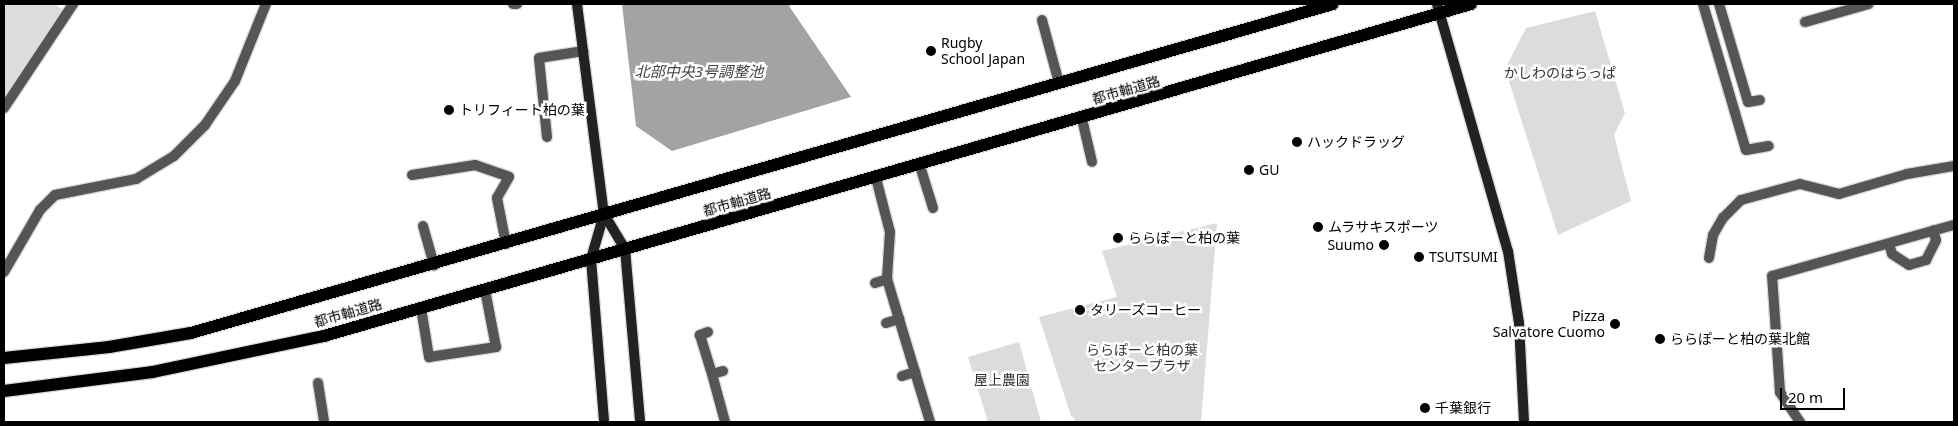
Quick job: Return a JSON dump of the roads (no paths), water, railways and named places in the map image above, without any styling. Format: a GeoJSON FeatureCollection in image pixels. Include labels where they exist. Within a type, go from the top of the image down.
{"type":"FeatureCollection","features":[{"type":"Feature","properties":{"kind":"main road","name":"都市軸道路"},"geometry":{"type":"LineString","coordinates":[[4,358],[109,347],[191,333],[434,265],[604,214],[1333,4]]}},
{"type":"Feature","properties":{"kind":"main road","name":"都市軸道路"},"geometry":{"type":"LineString","coordinates":[[4,391],[153,372],[324,336],[625,248],[1082,119],[1438,8],[1471,4]]}},
{"type":"Feature","properties":{"kind":"street"},"geometry":{"type":"LineString","coordinates":[[4,108],[73,4]]}},
{"type":"Feature","properties":{"kind":"street"},"geometry":{"type":"LineString","coordinates":[[4,272],[40,210],[55,195],[136,178],[174,156],[205,126],[235,81],[266,4]]}},
{"type":"Feature","properties":{"kind":"street"},"geometry":{"type":"LineString","coordinates":[[577,4],[604,214],[591,259],[604,422]]}},
{"type":"Feature","properties":{"kind":"street"},"geometry":{"type":"LineString","coordinates":[[1805,22],[1869,4]]}},
{"type":"Feature","properties":{"kind":"street"},"geometry":{"type":"LineString","coordinates":[[1760,100],[1748,102],[1720,6],[1704,9],[1746,150],[1769,146]]}},
{"type":"Feature","properties":{"kind":"street"},"geometry":{"type":"LineString","coordinates":[[1438,8],[1508,251],[1519,323],[1524,422]]}},
{"type":"Feature","properties":{"kind":"street"},"geometry":{"type":"LineString","coordinates":[[1042,20],[1059,83]]}},
{"type":"Feature","properties":{"kind":"street"},"geometry":{"type":"LineString","coordinates":[[547,137],[539,58],[583,52]]}},
{"type":"Feature","properties":{"kind":"street"},"geometry":{"type":"LineString","coordinates":[[1082,119],[1092,162]]}},
{"type":"Feature","properties":{"kind":"street"},"geometry":{"type":"LineString","coordinates":[[412,175],[475,165],[509,177],[497,198],[506,244]]}},
{"type":"Feature","properties":{"kind":"street"},"geometry":{"type":"LineString","coordinates":[[920,166],[933,208]]}},
{"type":"Feature","properties":{"kind":"street"},"geometry":{"type":"LineString","coordinates":[[1710,258],[1713,235],[1723,218],[1741,200],[1800,184],[1839,194],[1907,174],[1954,166]]}},
{"type":"Feature","properties":{"kind":"street"},"geometry":{"type":"LineString","coordinates":[[876,178],[890,232],[887,279],[915,372],[926,421]]}},
{"type":"Feature","properties":{"kind":"street"},"geometry":{"type":"LineString","coordinates":[[604,214],[625,248],[640,422]]}},
{"type":"Feature","properties":{"kind":"street"},"geometry":{"type":"LineString","coordinates":[[1800,422],[1780,392],[1772,276],[1954,225]]}},
{"type":"Feature","properties":{"kind":"street"},"geometry":{"type":"LineString","coordinates":[[423,226],[434,265]]}},
{"type":"Feature","properties":{"kind":"street"},"geometry":{"type":"LineString","coordinates":[[1889,244],[1892,254],[1909,265],[1926,260],[1936,240],[1933,230]]}},
{"type":"Feature","properties":{"kind":"street"},"geometry":{"type":"LineString","coordinates":[[875,283],[887,279]]}},
{"type":"Feature","properties":{"kind":"street"},"geometry":{"type":"LineString","coordinates":[[421,308],[429,356],[496,347],[486,290]]}},
{"type":"Feature","properties":{"kind":"street"},"geometry":{"type":"LineString","coordinates":[[886,323],[899,319]]}},
{"type":"Feature","properties":{"kind":"street"},"geometry":{"type":"LineString","coordinates":[[708,332],[700,335],[725,422]]}},
{"type":"Feature","properties":{"kind":"street"},"geometry":{"type":"LineString","coordinates":[[712,374],[723,371]]}},
{"type":"Feature","properties":{"kind":"street"},"geometry":{"type":"LineString","coordinates":[[902,376],[915,372]]}},
{"type":"Feature","properties":{"kind":"street"},"geometry":{"type":"LineString","coordinates":[[318,383],[324,422]]}},
{"type":"Feature","properties":{"kind":"water","name":"北部中央3号調整池"},"geometry":{"type":"Polygon","coordinates":[[[622,4],[792,4],[789,6],[851,97],[672,151],[636,126],[622,4]]]}},
{"type":"Feature","properties":{"kind":"place","name":"Rugby School Japan"},"geometry":{"type":"Point","coordinates":[931,51]}},
{"type":"Feature","properties":{"kind":"place","name":"トリフィート柏の葉"},"geometry":{"type":"Point","coordinates":[449,110]}},
{"type":"Feature","properties":{"kind":"place","name":"ハックドラッグ"},"geometry":{"type":"Point","coordinates":[1297,142]}},
{"type":"Feature","properties":{"kind":"place","name":"GU"},"geometry":{"type":"Point","coordinates":[1249,170]}},
{"type":"Feature","properties":{"kind":"place","name":"ムラサキスポーツ"},"geometry":{"type":"Point","coordinates":[1318,227]}},
{"type":"Feature","properties":{"kind":"place","name":"ららぽーと柏の葉"},"geometry":{"type":"Point","coordinates":[1118,238]}},
{"type":"Feature","properties":{"kind":"place","name":"Suumo"},"geometry":{"type":"Point","coordinates":[1384,245]}},
{"type":"Feature","properties":{"kind":"place","name":"TSUTSUMI"},"geometry":{"type":"Point","coordinates":[1419,257]}},
{"type":"Feature","properties":{"kind":"place","name":"タリーズコーヒー"},"geometry":{"type":"Point","coordinates":[1080,310]}},
{"type":"Feature","properties":{"kind":"place","name":"Pizza Salvatore Cuomo"},"geometry":{"type":"Point","coordinates":[1615,324]}},
{"type":"Feature","properties":{"kind":"place","name":"ららぽーと柏の葉北館"},"geometry":{"type":"Point","coordinates":[1660,339]}},
{"type":"Feature","properties":{"kind":"place","name":"千葉銀行"},"geometry":{"type":"Point","coordinates":[1425,408]}},
{"type":"Feature","properties":{"kind":"park label","name":"かしわのはらっぱ"},"geometry":{"type":"Point","coordinates":[1560,73]}},
{"type":"Feature","properties":{"kind":"park label","name":"ららぽーと柏の葉 センタープラザ"},"geometry":{"type":"Point","coordinates":[1142,358]}},
{"type":"Feature","properties":{"kind":"park label","name":"屋上農園"},"geometry":{"type":"Point","coordinates":[1002,380]}}]}
